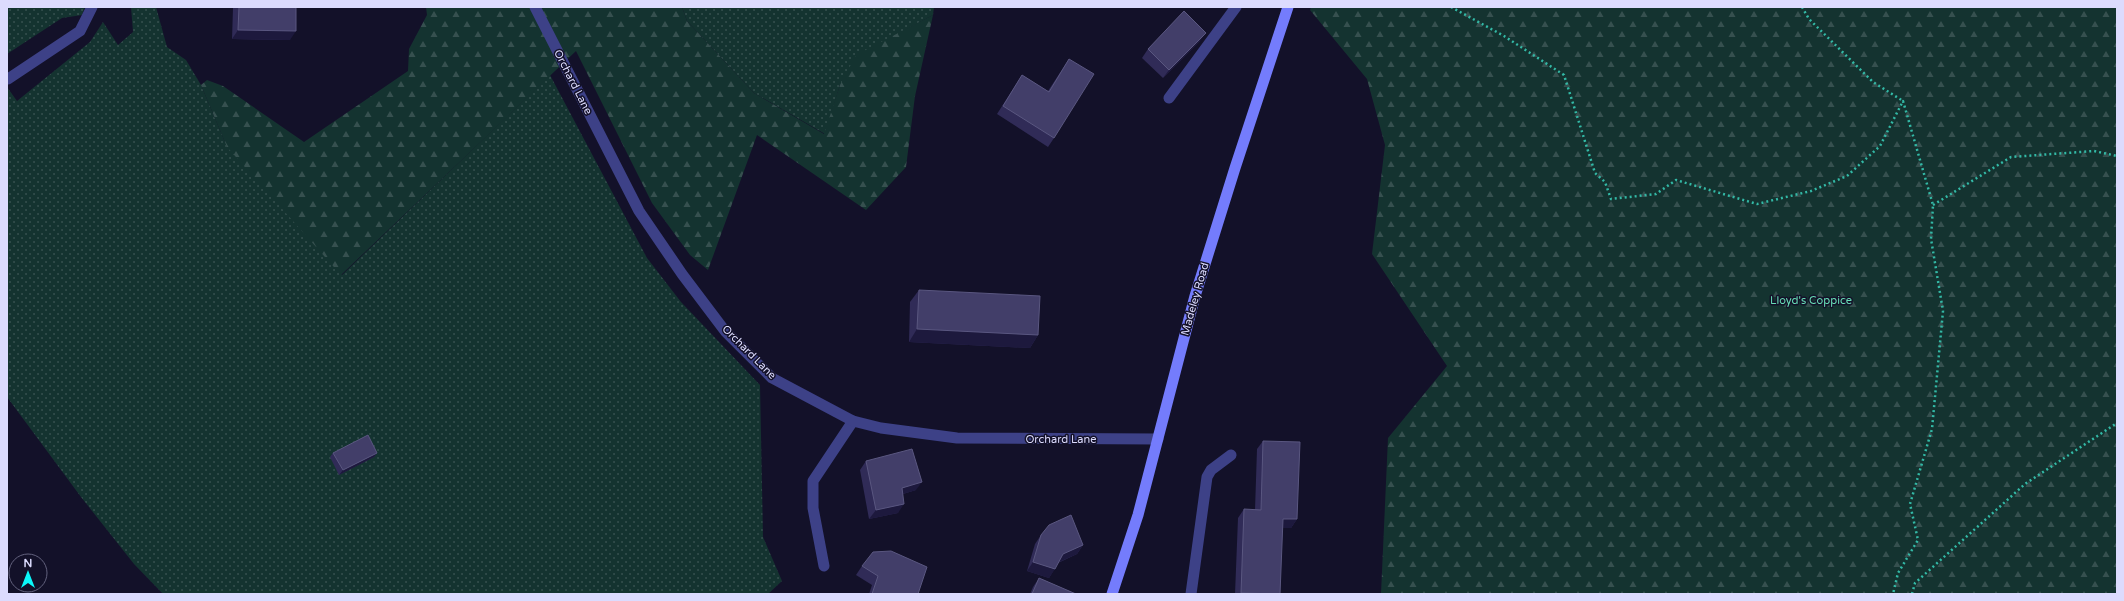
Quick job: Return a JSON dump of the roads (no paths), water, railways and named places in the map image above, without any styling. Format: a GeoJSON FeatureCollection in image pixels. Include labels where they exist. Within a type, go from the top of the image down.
{"type":"FeatureCollection","features":[{"type":"Feature","properties":{"kind":"main road","name":"Madeley Road"},"geometry":{"type":"LineString","coordinates":[[1112,594],[1138,515],[1195,296],[1288,7]]}},
{"type":"Feature","properties":{"kind":"street"},"geometry":{"type":"LineString","coordinates":[[8,79],[80,31],[92,7]]}},
{"type":"Feature","properties":{"kind":"street","name":"Orchard Lane"},"geometry":{"type":"LineString","coordinates":[[535,7],[639,211],[725,331],[772,378],[853,421],[881,428],[957,438],[1158,439]]}},
{"type":"Feature","properties":{"kind":"street"},"geometry":{"type":"LineString","coordinates":[[1169,98],[1236,7]]}},
{"type":"Feature","properties":{"kind":"street"},"geometry":{"type":"LineString","coordinates":[[824,566],[813,508],[813,482],[853,421]]}},
{"type":"Feature","properties":{"kind":"street"},"geometry":{"type":"LineString","coordinates":[[1192,594],[1207,477],[1211,470],[1231,455]]}},
{"type":"Feature","properties":{"kind":"park label","name":"Lloyd's Coppice"},"geometry":{"type":"Point","coordinates":[1811,300]}}]}
